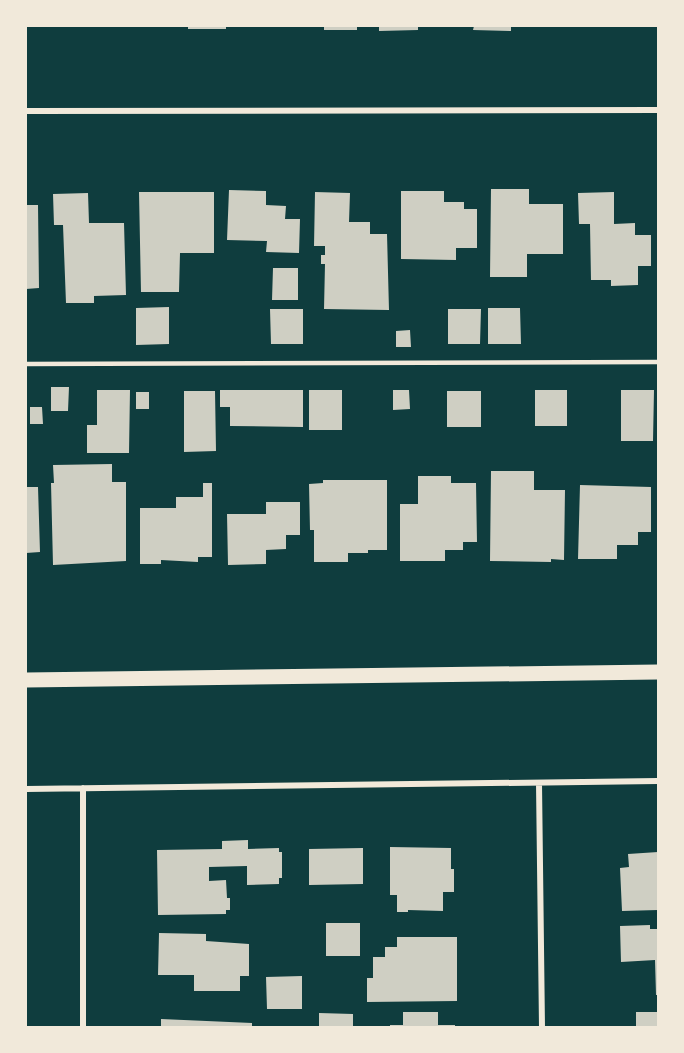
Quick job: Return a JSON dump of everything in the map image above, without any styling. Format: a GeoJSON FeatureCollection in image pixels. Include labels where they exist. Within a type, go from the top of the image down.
{"type":"FeatureCollection","features":[{"type":"Feature","properties":{"kind":"main road"},"geometry":{"type":"LineString","coordinates":[[26,680],[658,672]]}},
{"type":"Feature","properties":{"kind":"street"},"geometry":{"type":"LineString","coordinates":[[26,111],[658,110]]}},
{"type":"Feature","properties":{"kind":"street"},"geometry":{"type":"LineString","coordinates":[[26,789],[658,781]]}},
{"type":"Feature","properties":{"kind":"street"},"geometry":{"type":"LineString","coordinates":[[539,783],[542,1028]]}},
{"type":"Feature","properties":{"kind":"street"},"geometry":{"type":"LineString","coordinates":[[83,788],[83,1028]]}},
{"type":"Feature","properties":{"kind":"lane"},"geometry":{"type":"LineString","coordinates":[[26,364],[658,362]]}},
{"type":"Feature","properties":{"kind":"building"},"geometry":{"type":"Polygon","coordinates":[[[188,26],[226,26],[226,29],[188,29],[188,26]]]}},
{"type":"Feature","properties":{"kind":"building"},"geometry":{"type":"Polygon","coordinates":[[[324,26],[357,26],[357,30],[324,30],[324,26]]]}},
{"type":"Feature","properties":{"kind":"building"},"geometry":{"type":"Polygon","coordinates":[[[379,26],[418,26],[418,30],[379,31],[379,26]]]}},
{"type":"Feature","properties":{"kind":"building"},"geometry":{"type":"Polygon","coordinates":[[[474,26],[511,26],[511,31],[473,30],[474,26]]]}},
{"type":"Feature","properties":{"kind":"building"},"geometry":{"type":"Polygon","coordinates":[[[491,189],[529,189],[529,204],[563,204],[563,254],[527,254],[527,277],[490,277],[491,189]]]}},
{"type":"Feature","properties":{"kind":"building"},"geometry":{"type":"Polygon","coordinates":[[[229,190],[266,191],[266,205],[286,206],[285,219],[300,219],[299,253],[266,252],[267,241],[227,240],[229,190]]]}},
{"type":"Feature","properties":{"kind":"building"},"geometry":{"type":"Polygon","coordinates":[[[401,191],[444,191],[444,202],[464,202],[464,209],[477,209],[477,248],[456,248],[456,260],[401,259],[401,191]]]}},
{"type":"Feature","properties":{"kind":"building"},"geometry":{"type":"Polygon","coordinates":[[[139,192],[214,192],[214,253],[180,253],[179,292],[141,292],[139,192]]]}},
{"type":"Feature","properties":{"kind":"building"},"geometry":{"type":"Polygon","coordinates":[[[315,192],[350,193],[349,222],[370,222],[370,234],[387,234],[389,310],[324,309],[325,264],[321,264],[321,255],[325,255],[325,246],[314,246],[315,192]]]}},
{"type":"Feature","properties":{"kind":"building"},"geometry":{"type":"Polygon","coordinates":[[[614,192],[614,224],[635,223],[635,235],[651,235],[651,266],[638,266],[638,285],[611,286],[611,280],[591,280],[590,224],[579,224],[578,193],[614,192]]]}},
{"type":"Feature","properties":{"kind":"building"},"geometry":{"type":"Polygon","coordinates":[[[88,193],[89,223],[124,223],[126,295],[94,296],[94,303],[66,303],[63,225],[54,225],[53,194],[88,193]]]}},
{"type":"Feature","properties":{"kind":"building"},"geometry":{"type":"Polygon","coordinates":[[[26,205],[38,205],[39,288],[26,289],[26,205]]]}},
{"type":"Feature","properties":{"kind":"building"},"geometry":{"type":"Polygon","coordinates":[[[273,268],[298,268],[298,300],[272,300],[273,268]]]}},
{"type":"Feature","properties":{"kind":"building"},"geometry":{"type":"Polygon","coordinates":[[[169,307],[169,344],[136,345],[136,308],[169,307]]]}},
{"type":"Feature","properties":{"kind":"building"},"geometry":{"type":"Polygon","coordinates":[[[488,308],[520,308],[521,344],[488,344],[488,308]]]}},
{"type":"Feature","properties":{"kind":"building"},"geometry":{"type":"Polygon","coordinates":[[[270,309],[303,309],[303,344],[271,344],[270,309]]]}},
{"type":"Feature","properties":{"kind":"building"},"geometry":{"type":"Polygon","coordinates":[[[448,309],[481,309],[480,344],[448,344],[448,309]]]}},
{"type":"Feature","properties":{"kind":"building"},"geometry":{"type":"Polygon","coordinates":[[[410,330],[411,347],[396,347],[396,331],[410,330]]]}},
{"type":"Feature","properties":{"kind":"building"},"geometry":{"type":"Polygon","coordinates":[[[51,387],[69,387],[68,411],[51,411],[51,387]]]}},
{"type":"Feature","properties":{"kind":"building"},"geometry":{"type":"Polygon","coordinates":[[[97,390],[130,390],[129,453],[87,453],[87,425],[97,425],[97,390]]]}},
{"type":"Feature","properties":{"kind":"building"},"geometry":{"type":"Polygon","coordinates":[[[220,390],[303,390],[303,427],[230,426],[230,407],[220,407],[220,390]]]}},
{"type":"Feature","properties":{"kind":"building"},"geometry":{"type":"Polygon","coordinates":[[[309,390],[342,390],[342,430],[309,430],[309,390]]]}},
{"type":"Feature","properties":{"kind":"building"},"geometry":{"type":"Polygon","coordinates":[[[393,390],[409,390],[410,409],[393,410],[393,390]]]}},
{"type":"Feature","properties":{"kind":"building"},"geometry":{"type":"Polygon","coordinates":[[[535,390],[567,390],[567,426],[535,426],[535,390]]]}},
{"type":"Feature","properties":{"kind":"building"},"geometry":{"type":"Polygon","coordinates":[[[621,390],[654,390],[653,441],[621,441],[621,390]]]}},
{"type":"Feature","properties":{"kind":"building"},"geometry":{"type":"Polygon","coordinates":[[[184,391],[215,391],[216,451],[184,452],[184,391]]]}},
{"type":"Feature","properties":{"kind":"building"},"geometry":{"type":"Polygon","coordinates":[[[447,391],[481,391],[481,427],[447,427],[447,391]]]}},
{"type":"Feature","properties":{"kind":"building"},"geometry":{"type":"Polygon","coordinates":[[[136,392],[149,392],[149,409],[136,409],[136,392]]]}},
{"type":"Feature","properties":{"kind":"building"},"geometry":{"type":"Polygon","coordinates":[[[30,407],[42,407],[43,424],[30,424],[30,407]]]}},
{"type":"Feature","properties":{"kind":"building"},"geometry":{"type":"Polygon","coordinates":[[[112,464],[112,482],[126,482],[126,561],[53,565],[51,483],[54,483],[53,465],[112,464]]]}},
{"type":"Feature","properties":{"kind":"building"},"geometry":{"type":"Polygon","coordinates":[[[491,471],[534,471],[534,490],[565,490],[564,560],[551,559],[551,562],[490,561],[491,471]]]}},
{"type":"Feature","properties":{"kind":"building"},"geometry":{"type":"Polygon","coordinates":[[[418,476],[451,476],[451,483],[476,483],[477,542],[463,542],[463,550],[445,550],[445,561],[400,561],[400,504],[418,504],[418,476]]]}},
{"type":"Feature","properties":{"kind":"building"},"geometry":{"type":"Polygon","coordinates":[[[323,480],[387,480],[387,550],[348,553],[348,562],[314,562],[314,530],[310,530],[309,484],[323,483],[323,480]]]}},
{"type":"Feature","properties":{"kind":"building"},"geometry":{"type":"Polygon","coordinates":[[[203,483],[212,483],[212,557],[198,557],[198,562],[161,560],[161,564],[140,564],[140,508],[176,508],[176,497],[203,497],[203,483]]]}},
{"type":"Feature","properties":{"kind":"building"},"geometry":{"type":"Polygon","coordinates":[[[580,485],[651,487],[651,532],[638,532],[638,545],[617,545],[617,559],[578,559],[580,485]]]}},
{"type":"Feature","properties":{"kind":"building"},"geometry":{"type":"Polygon","coordinates":[[[26,487],[38,487],[40,552],[26,553],[26,487]]]}},
{"type":"Feature","properties":{"kind":"building"},"geometry":{"type":"Polygon","coordinates":[[[266,502],[300,502],[300,535],[286,535],[286,549],[266,550],[266,564],[228,565],[227,514],[266,514],[266,502]]]}},
{"type":"Feature","properties":{"kind":"building"},"geometry":{"type":"Polygon","coordinates":[[[248,840],[248,849],[279,848],[279,852],[282,852],[282,878],[279,878],[279,884],[247,885],[247,866],[209,867],[209,881],[226,880],[230,910],[226,910],[226,914],[158,915],[157,850],[222,849],[222,841],[248,840]]]}},
{"type":"Feature","properties":{"kind":"building"},"geometry":{"type":"Polygon","coordinates":[[[390,847],[451,848],[454,892],[443,892],[443,911],[397,912],[397,895],[390,895],[390,847]]]}},
{"type":"Feature","properties":{"kind":"building"},"geometry":{"type":"Polygon","coordinates":[[[363,848],[363,884],[309,885],[309,849],[363,848]]]}},
{"type":"Feature","properties":{"kind":"building"},"geometry":{"type":"Polygon","coordinates":[[[658,852],[658,910],[622,911],[620,868],[629,867],[628,854],[658,852]]]}},
{"type":"Feature","properties":{"kind":"building"},"geometry":{"type":"Polygon","coordinates":[[[326,923],[360,923],[360,956],[326,956],[326,923]]]}},
{"type":"Feature","properties":{"kind":"building"},"geometry":{"type":"Polygon","coordinates":[[[650,925],[650,929],[658,929],[658,995],[656,995],[655,960],[621,962],[620,926],[650,925]]]}},
{"type":"Feature","properties":{"kind":"building"},"geometry":{"type":"Polygon","coordinates":[[[159,933],[206,934],[206,941],[249,944],[249,976],[240,976],[240,991],[194,991],[194,975],[158,975],[159,933]]]}},
{"type":"Feature","properties":{"kind":"building"},"geometry":{"type":"Polygon","coordinates":[[[397,937],[457,937],[457,1001],[367,1002],[367,978],[373,978],[373,957],[385,957],[385,947],[397,947],[397,937]]]}},
{"type":"Feature","properties":{"kind":"building"},"geometry":{"type":"Polygon","coordinates":[[[302,976],[302,1009],[267,1009],[266,977],[302,976]]]}},
{"type":"Feature","properties":{"kind":"building"},"geometry":{"type":"Polygon","coordinates":[[[403,1012],[438,1012],[438,1025],[455,1025],[455,1028],[390,1028],[390,1025],[403,1025],[403,1012]]]}},
{"type":"Feature","properties":{"kind":"building"},"geometry":{"type":"Polygon","coordinates":[[[636,1012],[658,1012],[658,1028],[636,1028],[636,1012]]]}},
{"type":"Feature","properties":{"kind":"building"},"geometry":{"type":"Polygon","coordinates":[[[319,1013],[353,1014],[353,1028],[319,1028],[319,1013]]]}},
{"type":"Feature","properties":{"kind":"building"},"geometry":{"type":"Polygon","coordinates":[[[161,1019],[252,1023],[252,1028],[161,1028],[161,1019]]]}}]}
